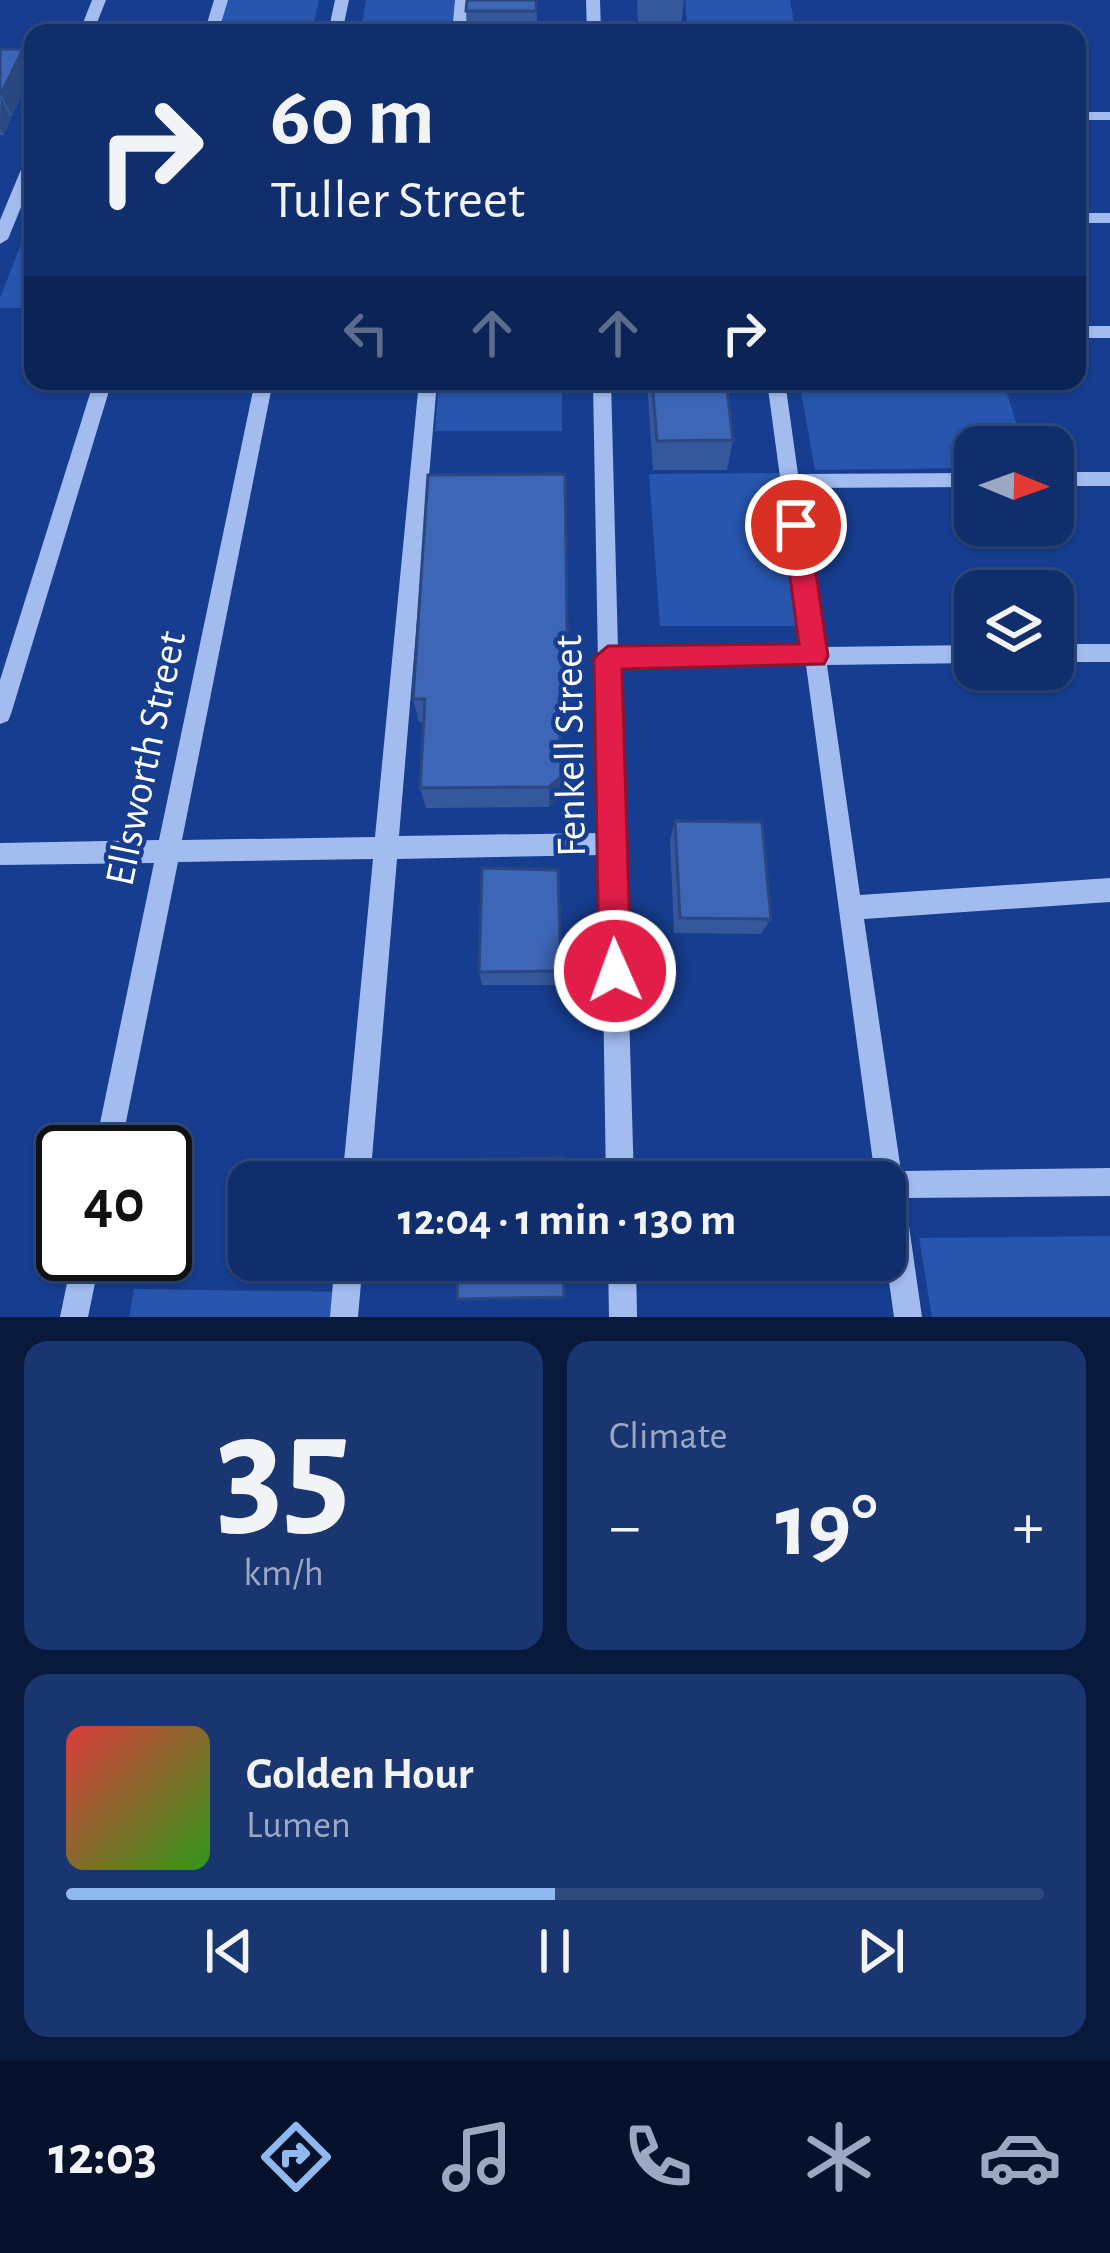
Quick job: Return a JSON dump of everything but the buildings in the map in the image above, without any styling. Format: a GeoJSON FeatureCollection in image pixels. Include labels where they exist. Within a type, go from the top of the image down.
{"type":"FeatureCollection","features":[{"type":"Feature","properties":{"kind":"street"},"geometry":{"type":"LineString","coordinates":[[0,239],[24,182]]}},
{"type":"Feature","properties":{"kind":"street"},"geometry":{"type":"LineString","coordinates":[[0,713],[100,390]]}},
{"type":"Feature","properties":{"kind":"street","name":"Ellsworth Street"},"geometry":{"type":"LineString","coordinates":[[112,1125],[262,390]]}},
{"type":"Feature","properties":{"kind":"street"},"geometry":{"type":"LineString","coordinates":[[358,1161],[427,390]]}},
{"type":"Feature","properties":{"kind":"street","name":"Fenkell Street"},"geometry":{"type":"LineString","coordinates":[[602,390],[620,1161]]}},
{"type":"Feature","properties":{"kind":"street"},"geometry":{"type":"LineString","coordinates":[[777,390],[884,1161]]}},
{"type":"Feature","properties":{"kind":"street"},"geometry":{"type":"LineString","coordinates":[[1074,479],[1110,479]]}},
{"type":"Feature","properties":{"kind":"street"},"geometry":{"type":"LineString","coordinates":[[790,482],[954,480]]}},
{"type":"Feature","properties":{"kind":"street"},"geometry":{"type":"LineString","coordinates":[[1074,653],[1110,653]]}},
{"type":"Feature","properties":{"kind":"street"},"geometry":{"type":"LineString","coordinates":[[608,658],[954,654]]}},
{"type":"Feature","properties":{"kind":"street"},"geometry":{"type":"LineString","coordinates":[[0,854],[612,844]]}},
{"type":"Feature","properties":{"kind":"street"},"geometry":{"type":"LineString","coordinates":[[850,908],[1110,890]]}},
{"type":"Feature","properties":{"kind":"street"},"geometry":{"type":"LineString","coordinates":[[906,1185],[1110,1182]]}},
{"type":"Feature","properties":{"kind":"street"},"geometry":{"type":"LineString","coordinates":[[74,1317],[81,1281]]}},
{"type":"Feature","properties":{"kind":"street"},"geometry":{"type":"LineString","coordinates":[[344,1317],[347,1281]]}},
{"type":"Feature","properties":{"kind":"street"},"geometry":{"type":"LineString","coordinates":[[622,1281],[622,1317]]}},
{"type":"Feature","properties":{"kind":"street"},"geometry":{"type":"LineString","coordinates":[[902,1281],[908,1317]]}},
{"type":"Feature","properties":{"kind":"shaded area"},"geometry":{"type":"Polygon","coordinates":[[[227,0],[319,0],[314,24],[220,24],[227,0]]]}},
{"type":"Feature","properties":{"kind":"shaded area"},"geometry":{"type":"Polygon","coordinates":[[[366,0],[460,0],[458,24],[362,24],[366,0]]]}},
{"type":"Feature","properties":{"kind":"shaded area"},"geometry":{"type":"Polygon","coordinates":[[[685,0],[790,0],[794,22],[687,22],[685,0]]]}},
{"type":"Feature","properties":{"kind":"shaded area"},"geometry":{"type":"Polygon","coordinates":[[[24,236],[24,308],[0,308],[24,236]]]}},
{"type":"Feature","properties":{"kind":"shaded area"},"geometry":{"type":"Polygon","coordinates":[[[438,390],[562,390],[562,431],[435,431],[438,390]]]}},
{"type":"Feature","properties":{"kind":"shaded area"},"geometry":{"type":"Polygon","coordinates":[[[801,390],[1006,390],[1017,426],[954,426],[954,468],[815,470],[801,390]]]}},
{"type":"Feature","properties":{"kind":"shaded area"},"geometry":{"type":"Polygon","coordinates":[[[779,473],[800,626],[660,626],[649,474],[779,473]]]}},
{"type":"Feature","properties":{"kind":"shaded area"},"geometry":{"type":"Polygon","coordinates":[[[1110,1236],[1110,1317],[932,1317],[919,1238],[1110,1236]]]}},
{"type":"Feature","properties":{"kind":"shaded area"},"geometry":{"type":"Polygon","coordinates":[[[134,1289],[356,1292],[354,1317],[129,1317],[134,1289]]]}},
{"type":"Feature","properties":{"kind":"route"},"geometry":{"type":"LineString","coordinates":[[615,971],[608,658],[814,656],[796,525]]}}]}
